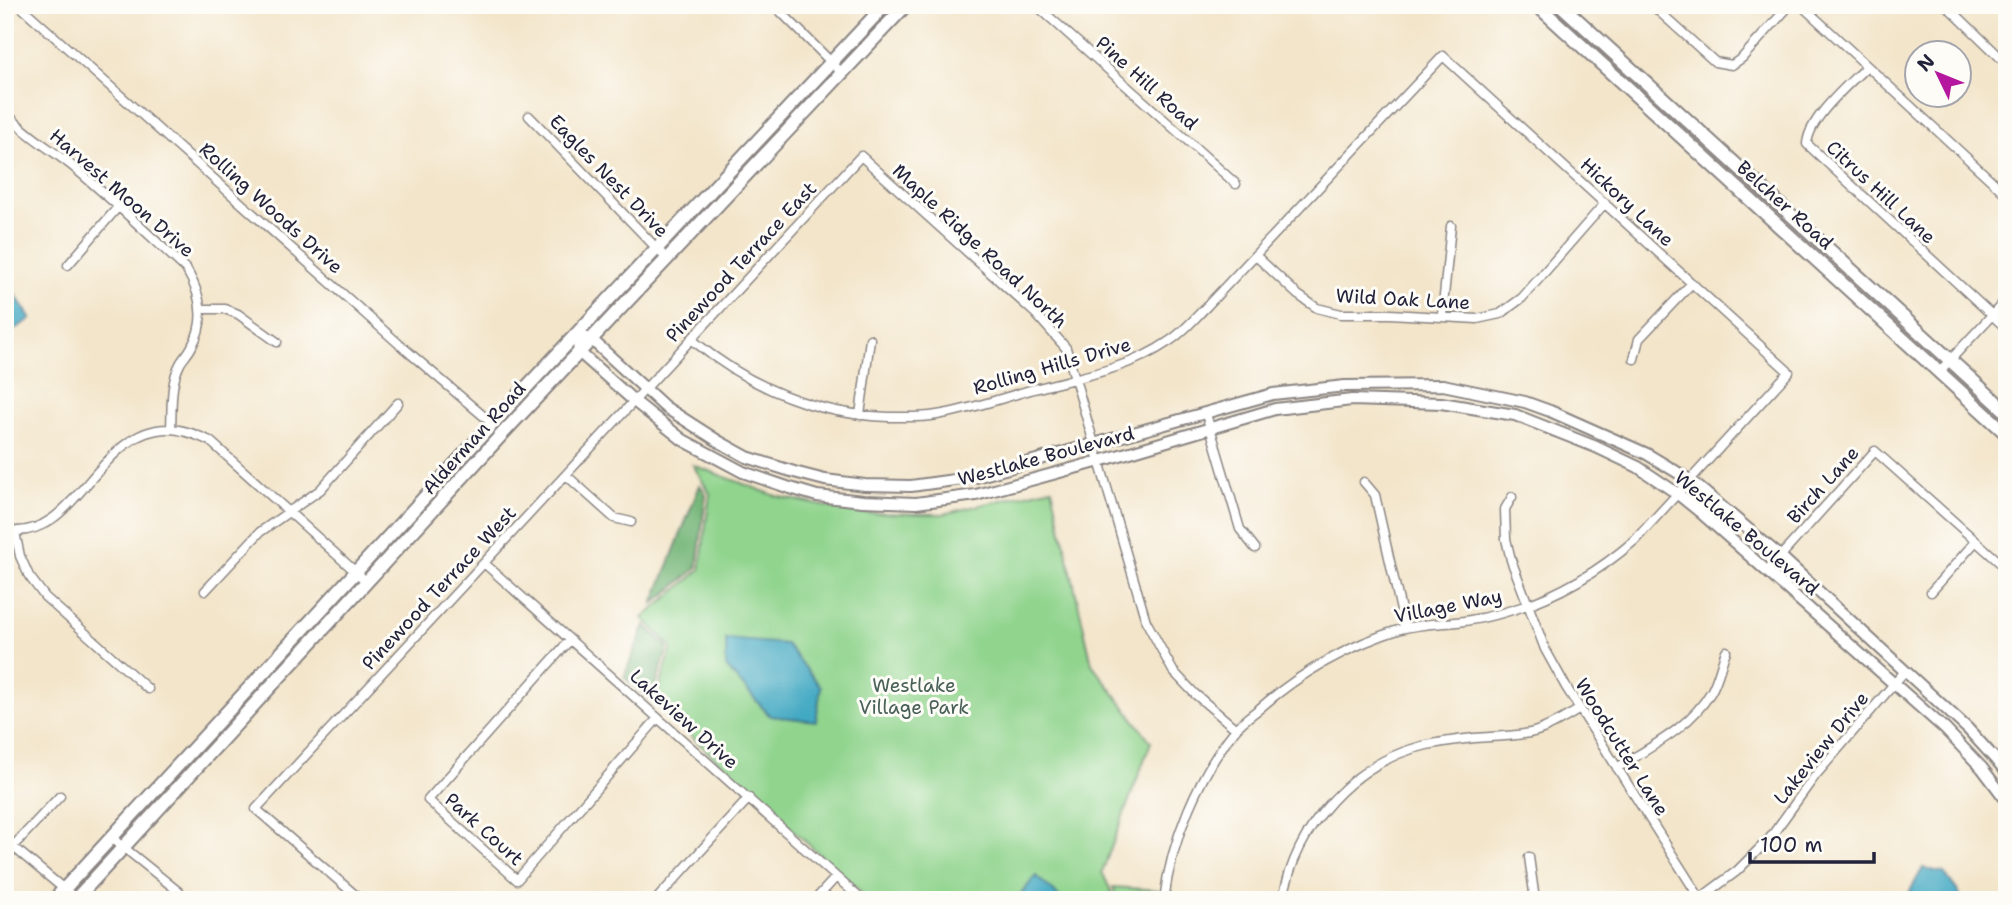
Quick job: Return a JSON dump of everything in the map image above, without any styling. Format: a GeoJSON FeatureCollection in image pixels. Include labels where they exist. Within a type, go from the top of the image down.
{"type":"FeatureCollection","features":[{"type":"Feature","properties":{"kind":"main road","name":"Alderman Road"},"geometry":{"type":"LineString","coordinates":[[75,899],[591,339],[662,253],[885,5]]}},
{"type":"Feature","properties":{"kind":"main road","name":"Alderman Road"},"geometry":{"type":"LineString","coordinates":[[54,900],[493,423],[577,335],[842,73],[906,5]]}},
{"type":"Feature","properties":{"kind":"main road","name":"Belcher Road"},"geometry":{"type":"LineString","coordinates":[[1537,5],[2007,434]]}},
{"type":"Feature","properties":{"kind":"main road","name":"Belcher Road"},"geometry":{"type":"LineString","coordinates":[[1561,5],[2007,412]]}},
{"type":"Feature","properties":{"kind":"street","name":"Rolling Woods Drive"},"geometry":{"type":"LineString","coordinates":[[19,5],[405,350],[504,432]]}},
{"type":"Feature","properties":{"kind":"street"},"geometry":{"type":"LineString","coordinates":[[774,5],[842,73]]}},
{"type":"Feature","properties":{"kind":"street","name":"Pine Hill Road"},"geometry":{"type":"LineString","coordinates":[[1036,5],[1237,184]]}},
{"type":"Feature","properties":{"kind":"street"},"geometry":{"type":"LineString","coordinates":[[1652,5],[1715,62],[1732,65],[1790,5]]}},
{"type":"Feature","properties":{"kind":"street"},"geometry":{"type":"LineString","coordinates":[[1801,5],[2007,195]]}},
{"type":"Feature","properties":{"kind":"street"},"geometry":{"type":"LineString","coordinates":[[1946,5],[2007,64]]}},
{"type":"Feature","properties":{"kind":"street","name":"Hickory Lane"},"geometry":{"type":"LineString","coordinates":[[1443,56],[1789,372]]}},
{"type":"Feature","properties":{"kind":"street","name":"Rolling Hills Drive"},"geometry":{"type":"LineString","coordinates":[[691,339],[715,359],[751,382],[828,410],[860,415],[936,415],[1137,360],[1170,341],[1207,306],[1443,56]]}},
{"type":"Feature","properties":{"kind":"street","name":"Citrus Hill Lane"},"geometry":{"type":"LineString","coordinates":[[1866,67],[1819,118],[1808,135],[1807,144],[2007,329]]}},
{"type":"Feature","properties":{"kind":"street","name":"Harvest Moon Drive"},"geometry":{"type":"LineString","coordinates":[[5,111],[15,123],[52,150],[186,269],[194,282],[201,309]]}},
{"type":"Feature","properties":{"kind":"street","name":"Eagles Nest Drive"},"geometry":{"type":"LineString","coordinates":[[529,116],[662,253]]}},
{"type":"Feature","properties":{"kind":"street","name":"Pinewood Terrace East"},"geometry":{"type":"LineString","coordinates":[[644,388],[861,156]]}},
{"type":"Feature","properties":{"kind":"street","name":"Maple Ridge Road North"},"geometry":{"type":"LineString","coordinates":[[861,156],[1036,314],[1066,348],[1146,621],[1173,671],[1236,729]]}},
{"type":"Feature","properties":{"kind":"street","name":"Wild Oak Lane"},"geometry":{"type":"LineString","coordinates":[[1255,255],[1298,295],[1317,308],[1341,314],[1477,319],[1500,314],[1521,298],[1605,203]]}},
{"type":"Feature","properties":{"kind":"street"},"geometry":{"type":"LineString","coordinates":[[68,264],[118,207]]}},
{"type":"Feature","properties":{"kind":"street"},"geometry":{"type":"LineString","coordinates":[[1442,316],[1451,226]]}},
{"type":"Feature","properties":{"kind":"street"},"geometry":{"type":"LineString","coordinates":[[1634,359],[1639,339],[1692,283]]}},
{"type":"Feature","properties":{"kind":"street"},"geometry":{"type":"LineString","coordinates":[[1939,372],[2007,299]]}},
{"type":"Feature","properties":{"kind":"street"},"geometry":{"type":"LineString","coordinates":[[171,429],[175,379],[180,364],[198,333],[201,309],[225,309],[238,314],[276,342]]}},
{"type":"Feature","properties":{"kind":"street"},"geometry":{"type":"LineString","coordinates":[[577,335],[579,352]]}},
{"type":"Feature","properties":{"kind":"street","name":"Westlake Boulevard"},"geometry":{"type":"LineString","coordinates":[[577,335],[591,339],[665,407],[695,429],[747,457],[825,480],[865,485],[911,486],[975,477],[1273,394],[1345,386],[1443,385],[1506,397],[1550,411],[1647,454],[1690,480],[1780,556],[1968,729],[2007,772]]}},
{"type":"Feature","properties":{"kind":"street"},"geometry":{"type":"LineString","coordinates":[[860,415],[870,339]]}},
{"type":"Feature","properties":{"kind":"street","name":"Westlake Boulevard"},"geometry":{"type":"LineString","coordinates":[[579,352],[683,440],[709,455],[743,472],[817,496],[863,501],[916,503],[976,495],[1275,409],[1352,400],[1441,403],[1515,415],[1628,462],[1678,494],[1945,729],[1982,768],[2007,801]]}},
{"type":"Feature","properties":{"kind":"street","name":"Village Way"},"geometry":{"type":"LineString","coordinates":[[1164,900],[1172,860],[1190,806],[1202,781],[1236,729],[1295,679],[1320,663],[1356,646],[1405,628],[1497,615],[1530,604],[1575,583],[1616,556],[1678,494],[1789,372]]}},
{"type":"Feature","properties":{"kind":"street","name":"Pinewood Terrace West"},"geometry":{"type":"LineString","coordinates":[[360,900],[256,809],[644,388]]}},
{"type":"Feature","properties":{"kind":"street"},"geometry":{"type":"LineString","coordinates":[[205,591],[260,531],[320,490],[397,403]]}},
{"type":"Feature","properties":{"kind":"street"},"geometry":{"type":"LineString","coordinates":[[1206,414],[1240,530],[1255,548]]}},
{"type":"Feature","properties":{"kind":"street"},"geometry":{"type":"LineString","coordinates":[[5,530],[15,532],[34,529],[53,520],[118,450],[141,436],[157,430],[171,429],[210,441],[367,582]]}},
{"type":"Feature","properties":{"kind":"street","name":"Birch Lane"},"geometry":{"type":"LineString","coordinates":[[1767,570],[1875,451],[1976,541]]}},
{"type":"Feature","properties":{"kind":"street"},"geometry":{"type":"LineString","coordinates":[[566,475],[614,518],[631,522]]}},
{"type":"Feature","properties":{"kind":"street"},"geometry":{"type":"LineString","coordinates":[[1364,482],[1375,495],[1405,628]]}},
{"type":"Feature","properties":{"kind":"street","name":"Woodcutter Lane"},"geometry":{"type":"LineString","coordinates":[[1512,497],[1505,509],[1506,540],[1545,649],[1700,899]]}},
{"type":"Feature","properties":{"kind":"street"},"geometry":{"type":"LineString","coordinates":[[15,532],[20,556],[29,576],[45,597],[148,689]]}},
{"type":"Feature","properties":{"kind":"street"},"geometry":{"type":"LineString","coordinates":[[1931,592],[1976,541],[2007,569]]}},
{"type":"Feature","properties":{"kind":"street","name":"Lakeview Drive"},"geometry":{"type":"LineString","coordinates":[[484,563],[862,900]]}},
{"type":"Feature","properties":{"kind":"street","name":"Park Court"},"geometry":{"type":"LineString","coordinates":[[569,641],[428,800],[517,880],[658,718]]}},
{"type":"Feature","properties":{"kind":"street"},"geometry":{"type":"LineString","coordinates":[[1617,768],[1677,729],[1697,711],[1712,691],[1726,651]]}},
{"type":"Feature","properties":{"kind":"street","name":"Lakeview Drive"},"geometry":{"type":"LineString","coordinates":[[1700,899],[1737,871],[1770,838],[1815,776],[1905,671]]}},
{"type":"Feature","properties":{"kind":"street"},"geometry":{"type":"LineString","coordinates":[[1283,900],[1289,870],[1310,830],[1322,813],[1352,782],[1373,767],[1402,752],[1426,745],[1535,732],[1556,724],[1580,709]]}},
{"type":"Feature","properties":{"kind":"street"},"geometry":{"type":"LineString","coordinates":[[5,855],[60,796]]}},
{"type":"Feature","properties":{"kind":"street"},"geometry":{"type":"LineString","coordinates":[[656,900],[749,798]]}},
{"type":"Feature","properties":{"kind":"street"},"geometry":{"type":"LineString","coordinates":[[112,838],[189,900]]}},
{"type":"Feature","properties":{"kind":"street"},"geometry":{"type":"LineString","coordinates":[[5,840],[75,899]]}},
{"type":"Feature","properties":{"kind":"street"},"geometry":{"type":"LineString","coordinates":[[1529,857],[1535,900]]}},
{"type":"Feature","properties":{"kind":"street"},"geometry":{"type":"LineString","coordinates":[[815,900],[836,877]]}},
{"type":"Feature","properties":{"kind":"green space","name":"Westlake Village Park"},"geometry":{"type":"Polygon","coordinates":[[[693,465],[776,496],[857,513],[943,514],[1052,488],[1092,664],[1151,742],[1102,872],[1115,900],[869,900],[655,703],[672,647],[643,618],[700,570],[710,494],[693,465]]]}},
{"type":"Feature","properties":{"kind":"green space"},"geometry":{"type":"Polygon","coordinates":[[[700,485],[706,494],[697,568],[653,604],[700,485]]]}},
{"type":"Feature","properties":{"kind":"green space"},"geometry":{"type":"Polygon","coordinates":[[[645,625],[668,647],[651,701],[624,677],[645,625]]]}},
{"type":"Feature","properties":{"kind":"green space"},"geometry":{"type":"Polygon","coordinates":[[[1113,887],[1158,890],[1158,900],[1118,900],[1113,887]]]}},
{"type":"Feature","properties":{"kind":"water"},"geometry":{"type":"Polygon","coordinates":[[[5,279],[31,319],[5,335],[5,279]]]}},
{"type":"Feature","properties":{"kind":"water"},"geometry":{"type":"Polygon","coordinates":[[[726,639],[786,644],[821,687],[816,721],[770,716],[726,667],[726,639]]]}},
{"type":"Feature","properties":{"kind":"water"},"geometry":{"type":"Polygon","coordinates":[[[1923,868],[1944,873],[1961,900],[1905,900],[1923,868]]]}},
{"type":"Feature","properties":{"kind":"water"},"geometry":{"type":"Polygon","coordinates":[[[1036,876],[1063,900],[1016,900],[1036,876]]]}}]}
